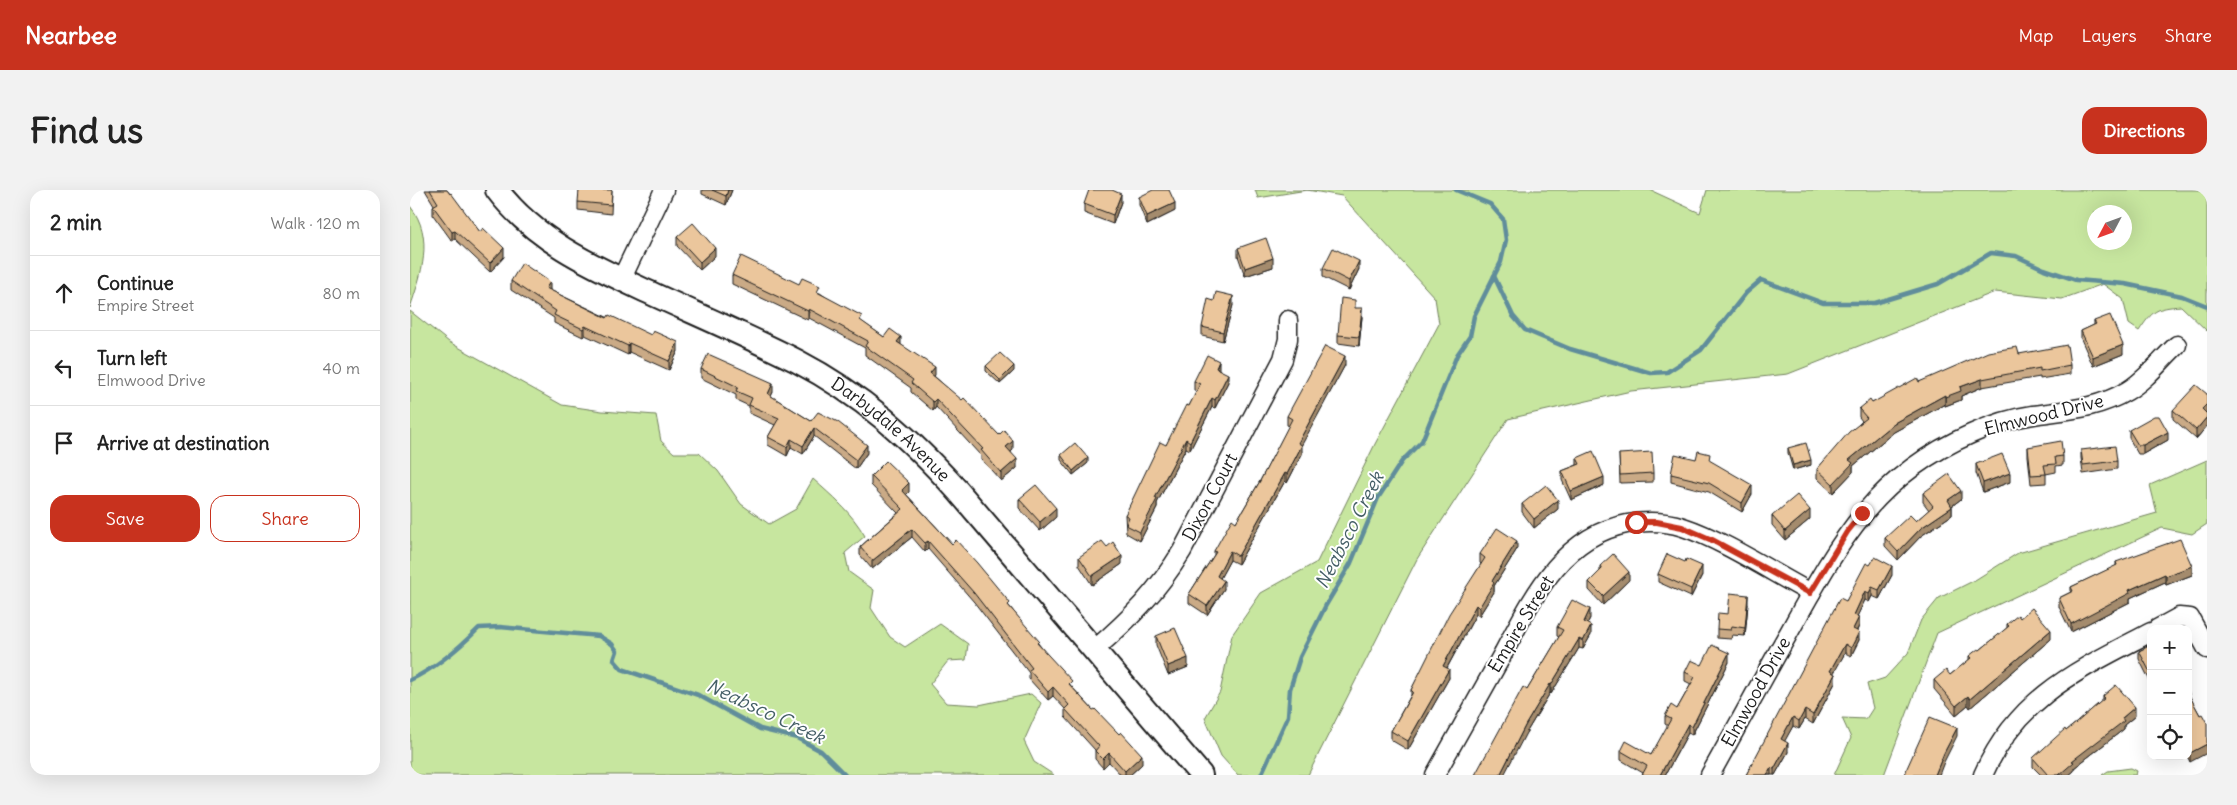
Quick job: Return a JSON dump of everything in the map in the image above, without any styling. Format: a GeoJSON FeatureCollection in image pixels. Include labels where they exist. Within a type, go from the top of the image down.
{"type":"FeatureCollection","features":[{"type":"Feature","properties":{"kind":"street","name":"Darbydale Avenue"},"geometry":{"type":"LineString","coordinates":[[497,190],[528,224],[556,245],[621,280],[796,360],[839,384],[875,410],[932,462],[1201,775]]}},
{"type":"Feature","properties":{"kind":"street"},"geometry":{"type":"LineString","coordinates":[[621,280],[664,190]]}},
{"type":"Feature","properties":{"kind":"street","name":"Dixon Court"},"geometry":{"type":"LineString","coordinates":[[1094,650],[1137,612],[1166,577],[1182,551],[1282,359],[1288,339],[1288,320]]}},
{"type":"Feature","properties":{"kind":"street","name":"Elmwood Drive"},"geometry":{"type":"LineString","coordinates":[[1710,775],[1810,593],[1847,532],[1862,513],[1902,474],[1927,457],[1972,434],[2001,422],[2032,415],[2089,407],[2117,397],[2140,381],[2177,345]]}},
{"type":"Feature","properties":{"kind":"street","name":"Empire Street"},"geometry":{"type":"LineString","coordinates":[[1435,775],[1539,588],[1567,553],[1595,534],[1615,526],[1636,522],[1657,522],[1682,527],[1712,540],[1810,593]]}},
{"type":"Feature","properties":{"kind":"street"},"geometry":{"type":"LineString","coordinates":[[2164,625],[2179,617],[2190,618],[2207,649]]}},
{"type":"Feature","properties":{"kind":"street"},"geometry":{"type":"LineString","coordinates":[[1983,775],[2012,728],[2046,691],[2080,669],[2147,634]]}},
{"type":"Feature","properties":{"kind":"green space"},"geometry":{"type":"Polygon","coordinates":[[[1255,190],[1307,190],[1258,198],[1255,190]]]}},
{"type":"Feature","properties":{"kind":"green space"},"geometry":{"type":"Polygon","coordinates":[[[1307,190],[1650,190],[1700,213],[1707,190],[2207,190],[2207,331],[2181,306],[2156,311],[2139,331],[2129,324],[2123,299],[2103,284],[2062,299],[1995,292],[1788,374],[1631,391],[1508,419],[1417,559],[1308,775],[1238,775],[1221,756],[1205,718],[1220,692],[1232,635],[1261,593],[1317,562],[1375,444],[1439,324],[1435,298],[1342,196],[1307,190]]]}},
{"type":"Feature","properties":{"kind":"green space"},"geometry":{"type":"Polygon","coordinates":[[[410,206],[418,218],[422,230],[424,256],[410,308],[410,206]]]}},
{"type":"Feature","properties":{"kind":"green space"},"geometry":{"type":"Polygon","coordinates":[[[410,311],[449,342],[562,405],[602,411],[656,415],[661,441],[674,453],[699,453],[718,471],[741,504],[769,524],[796,509],[813,479],[848,512],[865,536],[845,553],[849,572],[874,590],[871,608],[890,637],[905,647],[940,624],[968,644],[966,660],[948,661],[930,684],[946,703],[979,705],[1031,694],[1041,703],[1024,741],[1034,762],[1054,775],[410,775],[410,311]]]}},
{"type":"Feature","properties":{"kind":"green space"},"geometry":{"type":"Polygon","coordinates":[[[2207,460],[2207,524],[2192,534],[2162,528],[1937,633],[1884,775],[1834,775],[1851,738],[1842,718],[1866,719],[1873,708],[1867,684],[1885,678],[1908,653],[1921,620],[1939,598],[1975,580],[2018,553],[2157,513],[2150,485],[2207,460]]]}},
{"type":"Feature","properties":{"kind":"green space"},"geometry":{"type":"Polygon","coordinates":[[[2131,768],[2137,771],[2136,775],[2102,775],[2108,771],[2131,768]]]}},
{"type":"Feature","properties":{"kind":"building"},"geometry":{"type":"Polygon","coordinates":[[[430,190],[447,190],[451,193],[480,232],[483,228],[504,248],[490,263],[455,231],[452,232],[433,206],[438,203],[430,190]]]}},
{"type":"Feature","properties":{"kind":"building"},"geometry":{"type":"Polygon","coordinates":[[[579,190],[612,190],[611,205],[578,202],[579,190]]]}},
{"type":"Feature","properties":{"kind":"building"},"geometry":{"type":"Polygon","coordinates":[[[712,190],[728,190],[726,196],[712,190]]]}},
{"type":"Feature","properties":{"kind":"building"},"geometry":{"type":"Polygon","coordinates":[[[1089,190],[1112,190],[1121,194],[1113,215],[1084,204],[1089,190]]]}},
{"type":"Feature","properties":{"kind":"building"},"geometry":{"type":"Polygon","coordinates":[[[1153,190],[1169,190],[1175,203],[1147,216],[1139,197],[1153,190]]]}},
{"type":"Feature","properties":{"kind":"building"},"geometry":{"type":"Polygon","coordinates":[[[693,223],[715,248],[700,262],[677,237],[693,223]]]}},
{"type":"Feature","properties":{"kind":"building"},"geometry":{"type":"Polygon","coordinates":[[[1266,238],[1273,258],[1245,268],[1238,248],[1266,238]]]}},
{"type":"Feature","properties":{"kind":"building"},"geometry":{"type":"Polygon","coordinates":[[[1333,248],[1359,261],[1349,281],[1323,268],[1333,248]]]}},
{"type":"Feature","properties":{"kind":"building"},"geometry":{"type":"Polygon","coordinates":[[[741,256],[799,284],[802,278],[820,286],[817,292],[862,316],[860,320],[884,337],[890,329],[901,337],[897,342],[935,367],[930,373],[962,400],[964,398],[999,435],[1004,430],[1013,441],[1006,447],[1017,459],[1001,473],[981,450],[983,449],[936,399],[933,402],[911,383],[913,380],[865,346],[868,341],[809,309],[808,311],[732,275],[741,256]]]}},
{"type":"Feature","properties":{"kind":"building"},"geometry":{"type":"Polygon","coordinates":[[[522,263],[550,282],[546,288],[607,318],[609,315],[651,335],[653,331],[678,342],[669,361],[629,343],[628,346],[585,326],[583,329],[554,315],[556,311],[511,281],[522,263]]]}},
{"type":"Feature","properties":{"kind":"building"},"geometry":{"type":"Polygon","coordinates":[[[1216,292],[1233,296],[1223,332],[1202,327],[1208,299],[1214,301],[1216,292]]]}},
{"type":"Feature","properties":{"kind":"building"},"geometry":{"type":"Polygon","coordinates":[[[1341,298],[1355,300],[1355,308],[1362,308],[1359,337],[1338,335],[1341,298]]]}},
{"type":"Feature","properties":{"kind":"building"},"geometry":{"type":"Polygon","coordinates":[[[2110,315],[2123,345],[2093,357],[2081,331],[2096,324],[2094,321],[2110,315]]]}},
{"type":"Feature","properties":{"kind":"building"},"geometry":{"type":"Polygon","coordinates":[[[2067,345],[2070,365],[2040,371],[2040,368],[1982,379],[1960,387],[1961,391],[1945,397],[1945,395],[1894,423],[1849,460],[1853,463],[1833,484],[1817,469],[1849,432],[1867,418],[1859,409],[1870,400],[1872,403],[1917,378],[1919,382],[1988,352],[2017,347],[2019,354],[2067,345]]]}},
{"type":"Feature","properties":{"kind":"building"},"geometry":{"type":"Polygon","coordinates":[[[1325,346],[1345,356],[1298,443],[1302,445],[1287,474],[1285,473],[1238,556],[1230,551],[1217,576],[1224,581],[1207,606],[1189,594],[1216,552],[1214,551],[1232,519],[1236,522],[1260,481],[1292,419],[1287,416],[1325,346]]]}},
{"type":"Feature","properties":{"kind":"building"},"geometry":{"type":"Polygon","coordinates":[[[1000,353],[1014,366],[1000,380],[986,366],[1000,353]]]}},
{"type":"Feature","properties":{"kind":"building"},"geometry":{"type":"Polygon","coordinates":[[[708,354],[773,383],[768,394],[811,421],[818,412],[838,422],[867,445],[856,460],[814,428],[803,446],[791,439],[787,447],[768,437],[779,418],[749,405],[752,398],[736,391],[738,387],[701,369],[708,354]]]}},
{"type":"Feature","properties":{"kind":"building"},"geometry":{"type":"Polygon","coordinates":[[[1207,355],[1219,361],[1216,368],[1228,374],[1215,400],[1212,398],[1190,442],[1186,439],[1155,498],[1157,499],[1140,532],[1126,525],[1129,517],[1125,515],[1160,442],[1166,445],[1186,405],[1189,406],[1200,384],[1194,381],[1207,355]]]}},
{"type":"Feature","properties":{"kind":"building"},"geometry":{"type":"Polygon","coordinates":[[[2196,385],[2207,394],[2207,404],[2202,409],[2207,414],[2207,417],[2196,430],[2173,410],[2196,385]]]}},
{"type":"Feature","properties":{"kind":"building"},"geometry":{"type":"Polygon","coordinates":[[[2154,416],[2159,416],[2168,432],[2143,445],[2138,445],[2129,430],[2154,416]]]}},
{"type":"Feature","properties":{"kind":"building"},"geometry":{"type":"Polygon","coordinates":[[[2061,441],[2063,456],[2055,457],[2056,464],[2044,465],[2046,474],[2031,475],[2028,447],[2061,441]]]}},
{"type":"Feature","properties":{"kind":"building"},"geometry":{"type":"Polygon","coordinates":[[[1075,443],[1088,458],[1073,471],[1061,455],[1075,443]]]}},
{"type":"Feature","properties":{"kind":"building"},"geometry":{"type":"Polygon","coordinates":[[[1806,443],[1811,460],[1793,465],[1788,448],[1806,443]]]}},
{"type":"Feature","properties":{"kind":"building"},"geometry":{"type":"Polygon","coordinates":[[[2115,446],[2117,461],[2083,465],[2081,450],[2115,446]]]}},
{"type":"Feature","properties":{"kind":"building"},"geometry":{"type":"Polygon","coordinates":[[[1593,451],[1604,477],[1571,491],[1562,471],[1580,464],[1577,458],[1593,451]]]}},
{"type":"Feature","properties":{"kind":"building"},"geometry":{"type":"Polygon","coordinates":[[[1698,451],[1710,454],[1709,460],[1752,485],[1742,503],[1709,483],[1671,474],[1675,454],[1696,459],[1698,451]]]}},
{"type":"Feature","properties":{"kind":"building"},"geometry":{"type":"Polygon","coordinates":[[[1652,452],[1653,473],[1620,475],[1619,454],[1652,452]]]}},
{"type":"Feature","properties":{"kind":"building"},"geometry":{"type":"Polygon","coordinates":[[[2002,454],[2010,473],[1983,483],[1976,464],[2002,454]]]}},
{"type":"Feature","properties":{"kind":"building"},"geometry":{"type":"Polygon","coordinates":[[[886,461],[909,483],[902,490],[952,544],[956,540],[977,563],[1010,603],[1008,605],[1039,641],[1037,643],[1072,681],[1069,684],[1093,710],[1095,709],[1119,734],[1121,732],[1142,755],[1125,771],[1109,753],[1103,759],[1095,751],[1099,746],[1065,709],[1069,705],[1053,687],[1048,692],[1029,670],[1032,668],[974,593],[928,541],[925,543],[912,529],[872,561],[860,547],[903,509],[871,476],[886,461]]]}},
{"type":"Feature","properties":{"kind":"building"},"geometry":{"type":"Polygon","coordinates":[[[1949,474],[1961,491],[1948,500],[1952,507],[1921,528],[1898,552],[1885,538],[1910,515],[1916,521],[1933,506],[1923,493],[1949,474]]]}},
{"type":"Feature","properties":{"kind":"building"},"geometry":{"type":"Polygon","coordinates":[[[1036,485],[1056,508],[1040,522],[1019,499],[1036,485]]]}},
{"type":"Feature","properties":{"kind":"building"},"geometry":{"type":"Polygon","coordinates":[[[1546,485],[1558,500],[1534,519],[1522,504],[1546,485]]]}},
{"type":"Feature","properties":{"kind":"building"},"geometry":{"type":"Polygon","coordinates":[[[1797,495],[1810,510],[1785,531],[1772,516],[1797,495]]]}},
{"type":"Feature","properties":{"kind":"building"},"geometry":{"type":"Polygon","coordinates":[[[1497,528],[1517,541],[1492,581],[1494,583],[1479,608],[1476,605],[1443,666],[1449,669],[1408,741],[1391,731],[1413,692],[1411,690],[1449,614],[1485,558],[1480,554],[1497,528]]]}},
{"type":"Feature","properties":{"kind":"building"},"geometry":{"type":"Polygon","coordinates":[[[2180,539],[2192,566],[2166,576],[2165,574],[2129,590],[2130,593],[2071,624],[2059,598],[2073,591],[2071,587],[2117,565],[2116,562],[2180,539]]]}},
{"type":"Feature","properties":{"kind":"building"},"geometry":{"type":"Polygon","coordinates":[[[1102,541],[1107,547],[1113,542],[1122,556],[1092,576],[1079,557],[1102,541]]]}},
{"type":"Feature","properties":{"kind":"building"},"geometry":{"type":"Polygon","coordinates":[[[1613,554],[1629,572],[1603,596],[1589,582],[1602,569],[1600,566],[1613,554]]]}},
{"type":"Feature","properties":{"kind":"building"},"geometry":{"type":"Polygon","coordinates":[[[1667,554],[1685,562],[1686,559],[1702,566],[1691,589],[1658,574],[1667,554]]]}},
{"type":"Feature","properties":{"kind":"building"},"geometry":{"type":"Polygon","coordinates":[[[1875,557],[1892,566],[1879,590],[1872,587],[1869,593],[1865,591],[1854,615],[1859,617],[1853,629],[1859,632],[1851,648],[1845,644],[1830,671],[1835,674],[1813,715],[1805,710],[1799,721],[1793,717],[1781,739],[1788,743],[1774,769],[1771,768],[1767,775],[1746,775],[1840,598],[1846,601],[1866,563],[1870,565],[1875,557]]]}},
{"type":"Feature","properties":{"kind":"building"},"geometry":{"type":"Polygon","coordinates":[[[1730,593],[1748,595],[1745,628],[1732,626],[1731,630],[1717,629],[1718,613],[1728,614],[1730,593]]]}},
{"type":"Feature","properties":{"kind":"building"},"geometry":{"type":"Polygon","coordinates":[[[1572,600],[1590,609],[1584,622],[1591,626],[1583,641],[1579,639],[1550,684],[1526,724],[1500,775],[1475,775],[1523,687],[1527,690],[1563,630],[1557,627],[1572,600]]]}},
{"type":"Feature","properties":{"kind":"building"},"geometry":{"type":"Polygon","coordinates":[[[2032,608],[2051,630],[1970,699],[1968,696],[1956,706],[1934,680],[1946,670],[1950,675],[1971,658],[1969,656],[1978,649],[1980,650],[2009,626],[2007,624],[2018,615],[2020,618],[2032,608]]]}},
{"type":"Feature","properties":{"kind":"building"},"geometry":{"type":"Polygon","coordinates":[[[1175,628],[1188,658],[1168,666],[1156,636],[1175,628]]]}},
{"type":"Feature","properties":{"kind":"building"},"geometry":{"type":"Polygon","coordinates":[[[1712,645],[1729,653],[1692,727],[1688,724],[1660,775],[1642,775],[1647,766],[1621,751],[1626,741],[1651,755],[1671,719],[1665,716],[1671,705],[1677,709],[1695,677],[1685,672],[1691,660],[1702,665],[1712,645]]]}},
{"type":"Feature","properties":{"kind":"building"},"geometry":{"type":"Polygon","coordinates":[[[2147,647],[2147,666],[2139,651],[2147,647]]]}},
{"type":"Feature","properties":{"kind":"building"},"geometry":{"type":"Polygon","coordinates":[[[2116,685],[2135,707],[2122,718],[2124,721],[2072,761],[2074,762],[2059,775],[2048,775],[2033,758],[2065,729],[2066,731],[2105,698],[2103,696],[2116,685]]]}},
{"type":"Feature","properties":{"kind":"building"},"geometry":{"type":"Polygon","coordinates":[[[2192,700],[2207,723],[2207,744],[2192,752],[2192,700]]]}},
{"type":"Feature","properties":{"kind":"building"},"geometry":{"type":"Polygon","coordinates":[[[1930,717],[1957,728],[1935,775],[1905,775],[1907,768],[1930,717]]]}},
{"type":"Feature","properties":{"kind":"waterway","name":"Neabsco Creek"},"geometry":{"type":"LineString","coordinates":[[1261,775],[1288,716],[1290,689],[1300,657],[1326,605],[1351,563],[1378,498],[1402,461],[1422,441],[1457,355],[1470,336],[1474,316],[1501,262],[1506,240],[1503,219],[1490,204],[1456,190]]}},
{"type":"Feature","properties":{"kind":"waterway"},"geometry":{"type":"LineString","coordinates":[[1494,276],[1513,316],[1525,330],[1570,349],[1651,373],[1667,372],[1701,350],[1746,293],[1761,280],[1823,303],[1875,303],[1938,284],[1991,253],[2016,256],[2044,269],[2076,280],[2125,284],[2182,296],[2207,306]]}},
{"type":"Feature","properties":{"kind":"waterway","name":"Neabsco Creek"},"geometry":{"type":"LineString","coordinates":[[410,680],[429,670],[479,628],[500,627],[599,636],[612,644],[617,651],[614,660],[622,669],[698,695],[760,729],[797,738],[821,751],[845,775]]}},
{"type":"Feature","properties":{"kind":"route"},"geometry":{"type":"LineString","coordinates":[[1636,522],[1657,522],[1682,527],[1712,540],[1810,593],[1847,532],[1862,513]]}}]}
